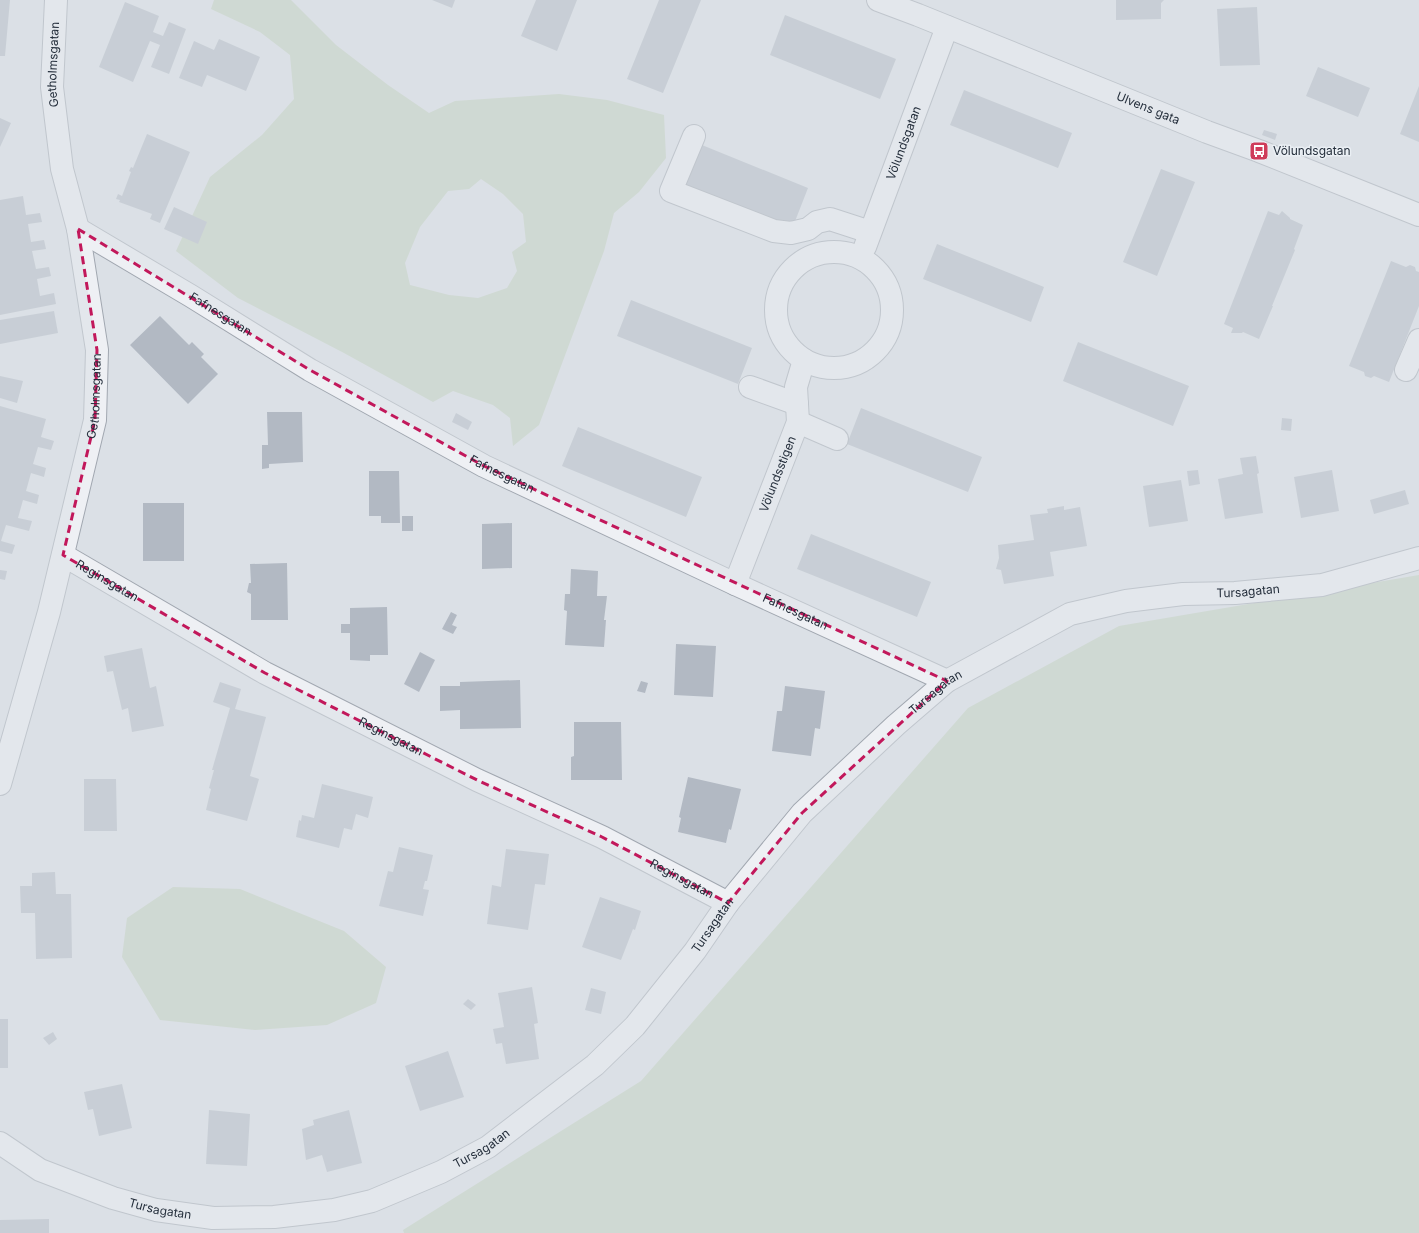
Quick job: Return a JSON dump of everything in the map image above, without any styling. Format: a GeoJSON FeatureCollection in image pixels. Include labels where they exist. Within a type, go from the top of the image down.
{"type":"FeatureCollection","features":[{"type":"Feature","properties":{"kind":"street","name":"Getholmsgatan"},"geometry":{"type":"LineString","coordinates":[[0,784],[49,612],[95,420],[97,350],[78,229],[62,169],[52,87],[56,0]]}},
{"type":"Feature","properties":{"kind":"street","name":"Ulvens gata"},"geometry":{"type":"LineString","coordinates":[[878,0],[1419,215]]}},
{"type":"Feature","properties":{"kind":"street","name":"Völundsgatan"},"geometry":{"type":"LineString","coordinates":[[860,258],[947,27]]}},
{"type":"Feature","properties":{"kind":"street"},"geometry":{"type":"LineString","coordinates":[[694,136],[671,191],[774,231],[791,233],[808,229],[817,222],[830,219],[870,232]]}},
{"type":"Feature","properties":{"kind":"street","name":"Fafnesgatan"},"geometry":{"type":"LineString","coordinates":[[78,229],[191,296],[310,370],[484,466],[735,584],[947,681]]}},
{"type":"Feature","properties":{"kind":"street"},"geometry":{"type":"LineString","coordinates":[[841,252],[860,258],[875,270],[887,286],[892,306],[890,326],[878,348],[862,360],[843,367],[823,367],[804,360],[794,352],[782,336],[776,317],[777,297],[787,275],[802,261],[821,253],[841,252]]}},
{"type":"Feature","properties":{"kind":"street"},"geometry":{"type":"LineString","coordinates":[[1406,370],[1419,340]]}},
{"type":"Feature","properties":{"kind":"street","name":"Völundsstigen"},"geometry":{"type":"LineString","coordinates":[[735,584],[797,413],[796,387],[804,360]]}},
{"type":"Feature","properties":{"kind":"street"},"geometry":{"type":"LineString","coordinates":[[750,387],[797,413],[837,439]]}},
{"type":"Feature","properties":{"kind":"street","name":"Reginsgatan"},"geometry":{"type":"LineString","coordinates":[[63,555],[265,673],[477,780],[602,837],[728,903]]}},
{"type":"Feature","properties":{"kind":"street","name":"Tursagatan"},"geometry":{"type":"LineString","coordinates":[[0,1143],[40,1170],[113,1198],[163,1211],[212,1218],[274,1217],[334,1210],[372,1201],[441,1172],[488,1147],[595,1065],[634,1026],[695,951],[728,903],[802,813],[896,725],[947,681],[1070,614],[1126,601],[1183,594],[1235,593],[1322,585],[1419,558]]}},
{"type":"Feature","properties":{"kind":"highlighted area"},"geometry":{"type":"Polygon","coordinates":[[[78,229],[310,370],[484,466],[947,681],[802,813],[728,903],[602,837],[477,780],[265,673],[63,555],[95,420],[97,350],[78,229]]]}},
{"type":"Feature","properties":{"kind":"green space"},"geometry":{"type":"Polygon","coordinates":[[[214,0],[291,0],[336,45],[388,85],[429,113],[455,101],[559,94],[607,100],[664,115],[666,158],[639,192],[614,213],[604,251],[539,425],[513,446],[510,418],[493,405],[453,391],[433,402],[344,353],[238,298],[176,251],[210,177],[262,135],[294,99],[290,55],[260,32],[211,9],[214,0]],[[481,179],[469,189],[448,191],[420,227],[405,263],[410,285],[449,295],[478,298],[507,288],[517,271],[512,252],[526,242],[523,214],[503,194],[481,179]]]}},
{"type":"Feature","properties":{"kind":"green space"},"geometry":{"type":"Polygon","coordinates":[[[1419,575],[1419,1233],[404,1233],[403,1230],[641,1081],[968,708],[1119,626],[1419,575]]]}},
{"type":"Feature","properties":{"kind":"green space"},"geometry":{"type":"Polygon","coordinates":[[[173,887],[240,889],[344,931],[386,967],[376,1003],[327,1025],[255,1030],[160,1020],[122,957],[127,918],[173,887]]]}},
{"type":"Feature","properties":{"kind":"building"},"geometry":{"type":"Polygon","coordinates":[[[0,0],[10,0],[5,56],[0,56],[0,0]]]}},
{"type":"Feature","properties":{"kind":"building"},"geometry":{"type":"Polygon","coordinates":[[[432,0],[455,0],[452,8],[432,0]]]}},
{"type":"Feature","properties":{"kind":"building"},"geometry":{"type":"Polygon","coordinates":[[[536,0],[577,0],[557,51],[521,36],[536,0]]]}},
{"type":"Feature","properties":{"kind":"building"},"geometry":{"type":"Polygon","coordinates":[[[659,0],[701,0],[663,93],[627,79],[659,0]]]}},
{"type":"Feature","properties":{"kind":"building"},"geometry":{"type":"Polygon","coordinates":[[[1116,0],[1164,0],[1161,3],[1161,19],[1116,20],[1116,0]]]}},
{"type":"Feature","properties":{"kind":"building"},"geometry":{"type":"Polygon","coordinates":[[[125,2],[159,16],[153,32],[163,36],[169,22],[186,29],[169,74],[151,67],[160,45],[150,41],[133,82],[99,67],[125,2]]]}},
{"type":"Feature","properties":{"kind":"building"},"geometry":{"type":"Polygon","coordinates":[[[1257,7],[1260,65],[1220,66],[1217,9],[1257,7]]]}},
{"type":"Feature","properties":{"kind":"building"},"geometry":{"type":"Polygon","coordinates":[[[785,15],[896,59],[880,99],[770,55],[785,15]]]}},
{"type":"Feature","properties":{"kind":"building"},"geometry":{"type":"Polygon","coordinates":[[[219,39],[260,57],[246,91],[207,75],[202,87],[179,78],[194,41],[214,50],[219,39]]]}},
{"type":"Feature","properties":{"kind":"building"},"geometry":{"type":"Polygon","coordinates":[[[1318,67],[1370,88],[1358,117],[1306,96],[1318,67]]]}},
{"type":"Feature","properties":{"kind":"building"},"geometry":{"type":"Polygon","coordinates":[[[1419,86],[1419,142],[1400,134],[1419,86]]]}},
{"type":"Feature","properties":{"kind":"building"},"geometry":{"type":"Polygon","coordinates":[[[964,90],[1072,133],[1058,168],[950,125],[964,90]]]}},
{"type":"Feature","properties":{"kind":"building"},"geometry":{"type":"Polygon","coordinates":[[[0,118],[11,123],[0,147],[0,118]]]}},
{"type":"Feature","properties":{"kind":"building"},"geometry":{"type":"Polygon","coordinates":[[[1264,130],[1277,134],[1275,140],[1262,135],[1264,130]]]}},
{"type":"Feature","properties":{"kind":"building"},"geometry":{"type":"Polygon","coordinates":[[[147,134],[190,152],[160,223],[150,219],[152,214],[119,202],[120,200],[116,199],[118,194],[122,196],[131,172],[129,171],[131,167],[133,168],[147,134]]]}},
{"type":"Feature","properties":{"kind":"building"},"geometry":{"type":"Polygon","coordinates":[[[697,143],[808,188],[792,229],[681,184],[697,143]]]}},
{"type":"Feature","properties":{"kind":"building"},"geometry":{"type":"Polygon","coordinates":[[[1161,169],[1195,182],[1157,276],[1123,262],[1161,169]]]}},
{"type":"Feature","properties":{"kind":"building"},"geometry":{"type":"Polygon","coordinates":[[[23,196],[26,215],[40,213],[42,222],[28,224],[31,242],[44,240],[46,249],[32,251],[36,269],[49,267],[51,276],[37,279],[40,296],[54,293],[56,304],[0,315],[0,200],[23,196]]]}},
{"type":"Feature","properties":{"kind":"building"},"geometry":{"type":"Polygon","coordinates":[[[174,207],[207,222],[198,244],[164,229],[174,207]]]}},
{"type":"Feature","properties":{"kind":"building"},"geometry":{"type":"Polygon","coordinates":[[[1268,211],[1279,215],[1282,211],[1290,219],[1303,225],[1294,249],[1295,250],[1259,339],[1243,332],[1231,333],[1233,328],[1224,324],[1268,211]]]}},
{"type":"Feature","properties":{"kind":"building"},"geometry":{"type":"Polygon","coordinates":[[[937,244],[1044,287],[1031,322],[923,279],[937,244]]]}},
{"type":"Feature","properties":{"kind":"building"},"geometry":{"type":"Polygon","coordinates":[[[1391,261],[1406,267],[1410,265],[1415,267],[1416,271],[1419,272],[1419,306],[1389,382],[1374,376],[1371,378],[1365,376],[1364,372],[1349,366],[1391,261]]]}},
{"type":"Feature","properties":{"kind":"building"},"geometry":{"type":"Polygon","coordinates":[[[631,300],[752,348],[738,384],[617,336],[631,300]]]}},
{"type":"Feature","properties":{"kind":"building"},"geometry":{"type":"Polygon","coordinates":[[[54,311],[58,333],[0,344],[0,320],[54,311]]]}},
{"type":"Feature","properties":{"kind":"building"},"geometry":{"type":"Polygon","coordinates":[[[160,316],[189,345],[192,342],[204,354],[201,357],[218,374],[188,404],[130,345],[160,316]]]}},
{"type":"Feature","properties":{"kind":"building"},"geometry":{"type":"Polygon","coordinates":[[[1078,342],[1189,386],[1173,426],[1063,381],[1078,342]]]}},
{"type":"Feature","properties":{"kind":"building"},"geometry":{"type":"Polygon","coordinates":[[[0,376],[23,381],[17,403],[0,398],[0,376]]]}},
{"type":"Feature","properties":{"kind":"building"},"geometry":{"type":"Polygon","coordinates":[[[0,406],[46,419],[41,437],[54,441],[51,450],[38,447],[33,464],[46,468],[44,477],[31,473],[26,491],[39,495],[37,504],[23,500],[18,518],[32,521],[29,531],[6,525],[1,541],[15,545],[12,554],[0,551],[0,406]]]}},
{"type":"Feature","properties":{"kind":"building"},"geometry":{"type":"Polygon","coordinates":[[[861,408],[982,457],[968,492],[847,444],[861,408]]]}},
{"type":"Feature","properties":{"kind":"building"},"geometry":{"type":"Polygon","coordinates":[[[267,412],[302,412],[303,462],[269,464],[269,468],[262,469],[262,445],[268,445],[267,412]]]}},
{"type":"Feature","properties":{"kind":"building"},"geometry":{"type":"Polygon","coordinates":[[[456,413],[472,422],[468,430],[452,422],[456,413]]]}},
{"type":"Feature","properties":{"kind":"building"},"geometry":{"type":"Polygon","coordinates":[[[1282,418],[1292,419],[1291,431],[1281,430],[1282,418]]]}},
{"type":"Feature","properties":{"kind":"building"},"geometry":{"type":"Polygon","coordinates":[[[578,427],[702,477],[686,517],[562,466],[578,427]]]}},
{"type":"Feature","properties":{"kind":"building"},"geometry":{"type":"Polygon","coordinates":[[[1256,456],[1259,473],[1257,474],[1263,513],[1225,519],[1218,479],[1243,474],[1240,458],[1256,456]]]}},
{"type":"Feature","properties":{"kind":"building"},"geometry":{"type":"Polygon","coordinates":[[[1198,470],[1200,484],[1189,486],[1187,471],[1198,470]]]}},
{"type":"Feature","properties":{"kind":"building"},"geometry":{"type":"Polygon","coordinates":[[[1332,470],[1339,511],[1301,518],[1294,477],[1332,470]]]}},
{"type":"Feature","properties":{"kind":"building"},"geometry":{"type":"Polygon","coordinates":[[[369,471],[399,471],[400,523],[381,523],[381,516],[369,516],[369,471]]]}},
{"type":"Feature","properties":{"kind":"building"},"geometry":{"type":"Polygon","coordinates":[[[1181,480],[1188,521],[1149,527],[1143,486],[1181,480]]]}},
{"type":"Feature","properties":{"kind":"building"},"geometry":{"type":"Polygon","coordinates":[[[1405,490],[1409,504],[1374,514],[1370,500],[1405,490]]]}},
{"type":"Feature","properties":{"kind":"building"},"geometry":{"type":"Polygon","coordinates":[[[143,503],[184,503],[184,561],[143,561],[143,503]]]}},
{"type":"Feature","properties":{"kind":"building"},"geometry":{"type":"Polygon","coordinates":[[[1064,506],[1064,510],[1080,507],[1087,546],[1050,552],[1054,576],[1004,584],[1001,570],[996,569],[999,558],[998,545],[1034,540],[1030,515],[1048,513],[1047,509],[1064,506]]]}},
{"type":"Feature","properties":{"kind":"building"},"geometry":{"type":"Polygon","coordinates":[[[402,516],[413,516],[413,531],[402,531],[402,516]]]}},
{"type":"Feature","properties":{"kind":"building"},"geometry":{"type":"Polygon","coordinates":[[[512,523],[512,568],[482,569],[482,524],[512,523]]]}},
{"type":"Feature","properties":{"kind":"building"},"geometry":{"type":"Polygon","coordinates":[[[811,534],[931,582],[917,617],[797,569],[811,534]]]}},
{"type":"Feature","properties":{"kind":"building"},"geometry":{"type":"Polygon","coordinates":[[[287,563],[288,620],[251,620],[251,594],[247,592],[249,583],[251,583],[250,564],[287,563]]]}},
{"type":"Feature","properties":{"kind":"building"},"geometry":{"type":"Polygon","coordinates":[[[571,569],[598,571],[597,596],[607,596],[604,620],[606,620],[604,647],[565,645],[567,611],[564,610],[565,594],[570,594],[571,569]]]}},
{"type":"Feature","properties":{"kind":"building"},"geometry":{"type":"Polygon","coordinates":[[[0,570],[7,571],[5,580],[0,579],[0,570]]]}},
{"type":"Feature","properties":{"kind":"building"},"geometry":{"type":"Polygon","coordinates":[[[387,607],[388,655],[370,655],[370,661],[350,660],[350,633],[341,633],[341,624],[350,624],[350,608],[387,607]]]}},
{"type":"Feature","properties":{"kind":"building"},"geometry":{"type":"Polygon","coordinates":[[[451,612],[457,615],[452,625],[457,627],[453,634],[442,629],[451,612]]]}},
{"type":"Feature","properties":{"kind":"building"},"geometry":{"type":"Polygon","coordinates":[[[676,644],[716,646],[713,697],[674,695],[676,644]]]}},
{"type":"Feature","properties":{"kind":"building"},"geometry":{"type":"Polygon","coordinates":[[[142,648],[150,688],[156,686],[164,726],[132,732],[128,708],[122,710],[113,671],[107,672],[104,656],[142,648]]]}},
{"type":"Feature","properties":{"kind":"building"},"geometry":{"type":"Polygon","coordinates":[[[420,652],[435,660],[419,692],[404,684],[420,652]]]}},
{"type":"Feature","properties":{"kind":"building"},"geometry":{"type":"Polygon","coordinates":[[[520,680],[521,728],[460,729],[460,710],[440,711],[440,686],[460,686],[460,682],[520,680]]]}},
{"type":"Feature","properties":{"kind":"building"},"geometry":{"type":"Polygon","coordinates":[[[641,681],[648,683],[645,693],[637,691],[641,681]]]}},
{"type":"Feature","properties":{"kind":"building"},"geometry":{"type":"Polygon","coordinates":[[[220,682],[241,689],[235,709],[266,717],[250,776],[259,779],[247,821],[206,810],[211,789],[209,788],[214,770],[212,770],[230,708],[213,702],[220,682]]]}},
{"type":"Feature","properties":{"kind":"building"},"geometry":{"type":"Polygon","coordinates":[[[785,686],[825,691],[820,729],[815,728],[811,756],[772,751],[777,711],[782,711],[785,686]]]}},
{"type":"Feature","properties":{"kind":"building"},"geometry":{"type":"Polygon","coordinates":[[[574,722],[621,722],[622,780],[571,780],[571,757],[574,756],[574,722]]]}},
{"type":"Feature","properties":{"kind":"building"},"geometry":{"type":"Polygon","coordinates":[[[688,777],[741,789],[731,830],[729,829],[726,843],[678,832],[681,818],[679,817],[688,777]]]}},
{"type":"Feature","properties":{"kind":"building"},"geometry":{"type":"Polygon","coordinates":[[[84,779],[116,779],[117,831],[84,831],[84,779]]]}},
{"type":"Feature","properties":{"kind":"building"},"geometry":{"type":"Polygon","coordinates":[[[322,784],[373,797],[368,818],[356,814],[352,830],[344,828],[339,848],[296,837],[299,820],[301,821],[302,815],[314,818],[322,784]]]}},
{"type":"Feature","properties":{"kind":"building"},"geometry":{"type":"Polygon","coordinates":[[[399,847],[433,855],[427,881],[425,881],[423,889],[429,890],[423,916],[379,906],[388,871],[393,872],[399,847]]]}},
{"type":"Feature","properties":{"kind":"building"},"geometry":{"type":"Polygon","coordinates":[[[506,849],[549,854],[545,885],[535,884],[528,930],[487,924],[492,885],[501,887],[506,849]]]}},
{"type":"Feature","properties":{"kind":"building"},"geometry":{"type":"Polygon","coordinates":[[[55,872],[56,894],[71,894],[72,958],[36,959],[35,913],[21,913],[20,886],[32,886],[32,873],[55,872]]]}},
{"type":"Feature","properties":{"kind":"building"},"geometry":{"type":"Polygon","coordinates":[[[600,897],[641,911],[635,930],[633,929],[621,960],[582,947],[600,897]]]}},
{"type":"Feature","properties":{"kind":"building"},"geometry":{"type":"Polygon","coordinates":[[[532,987],[538,1023],[534,1024],[539,1059],[506,1064],[502,1043],[496,1044],[493,1029],[504,1027],[498,993],[532,987]]]}},
{"type":"Feature","properties":{"kind":"building"},"geometry":{"type":"Polygon","coordinates":[[[591,988],[606,992],[601,1014],[585,1010],[591,988]]]}},
{"type":"Feature","properties":{"kind":"building"},"geometry":{"type":"Polygon","coordinates":[[[468,999],[476,1005],[471,1010],[463,1004],[468,999]]]}},
{"type":"Feature","properties":{"kind":"building"},"geometry":{"type":"Polygon","coordinates":[[[0,1019],[8,1019],[8,1068],[0,1068],[0,1019]]]}},
{"type":"Feature","properties":{"kind":"building"},"geometry":{"type":"Polygon","coordinates":[[[53,1032],[57,1039],[49,1045],[43,1038],[53,1032]]]}},
{"type":"Feature","properties":{"kind":"building"},"geometry":{"type":"Polygon","coordinates":[[[448,1051],[464,1097],[420,1111],[405,1066],[448,1051]]]}},
{"type":"Feature","properties":{"kind":"building"},"geometry":{"type":"Polygon","coordinates":[[[122,1084],[132,1128],[99,1136],[93,1109],[88,1110],[84,1092],[122,1084]]]}},
{"type":"Feature","properties":{"kind":"building"},"geometry":{"type":"Polygon","coordinates":[[[209,1110],[250,1114],[247,1166],[206,1164],[209,1110]]]}},
{"type":"Feature","properties":{"kind":"building"},"geometry":{"type":"Polygon","coordinates":[[[349,1110],[362,1163],[327,1172],[322,1155],[306,1160],[302,1129],[314,1125],[313,1120],[349,1110]]]}},
{"type":"Feature","properties":{"kind":"building"},"geometry":{"type":"Polygon","coordinates":[[[49,1219],[49,1233],[0,1233],[0,1220],[49,1219]]]}},
{"type":"Feature","properties":{"kind":"place","name":"Völundsgatan"},"geometry":{"type":"Point","coordinates":[1259,151]}}]}
